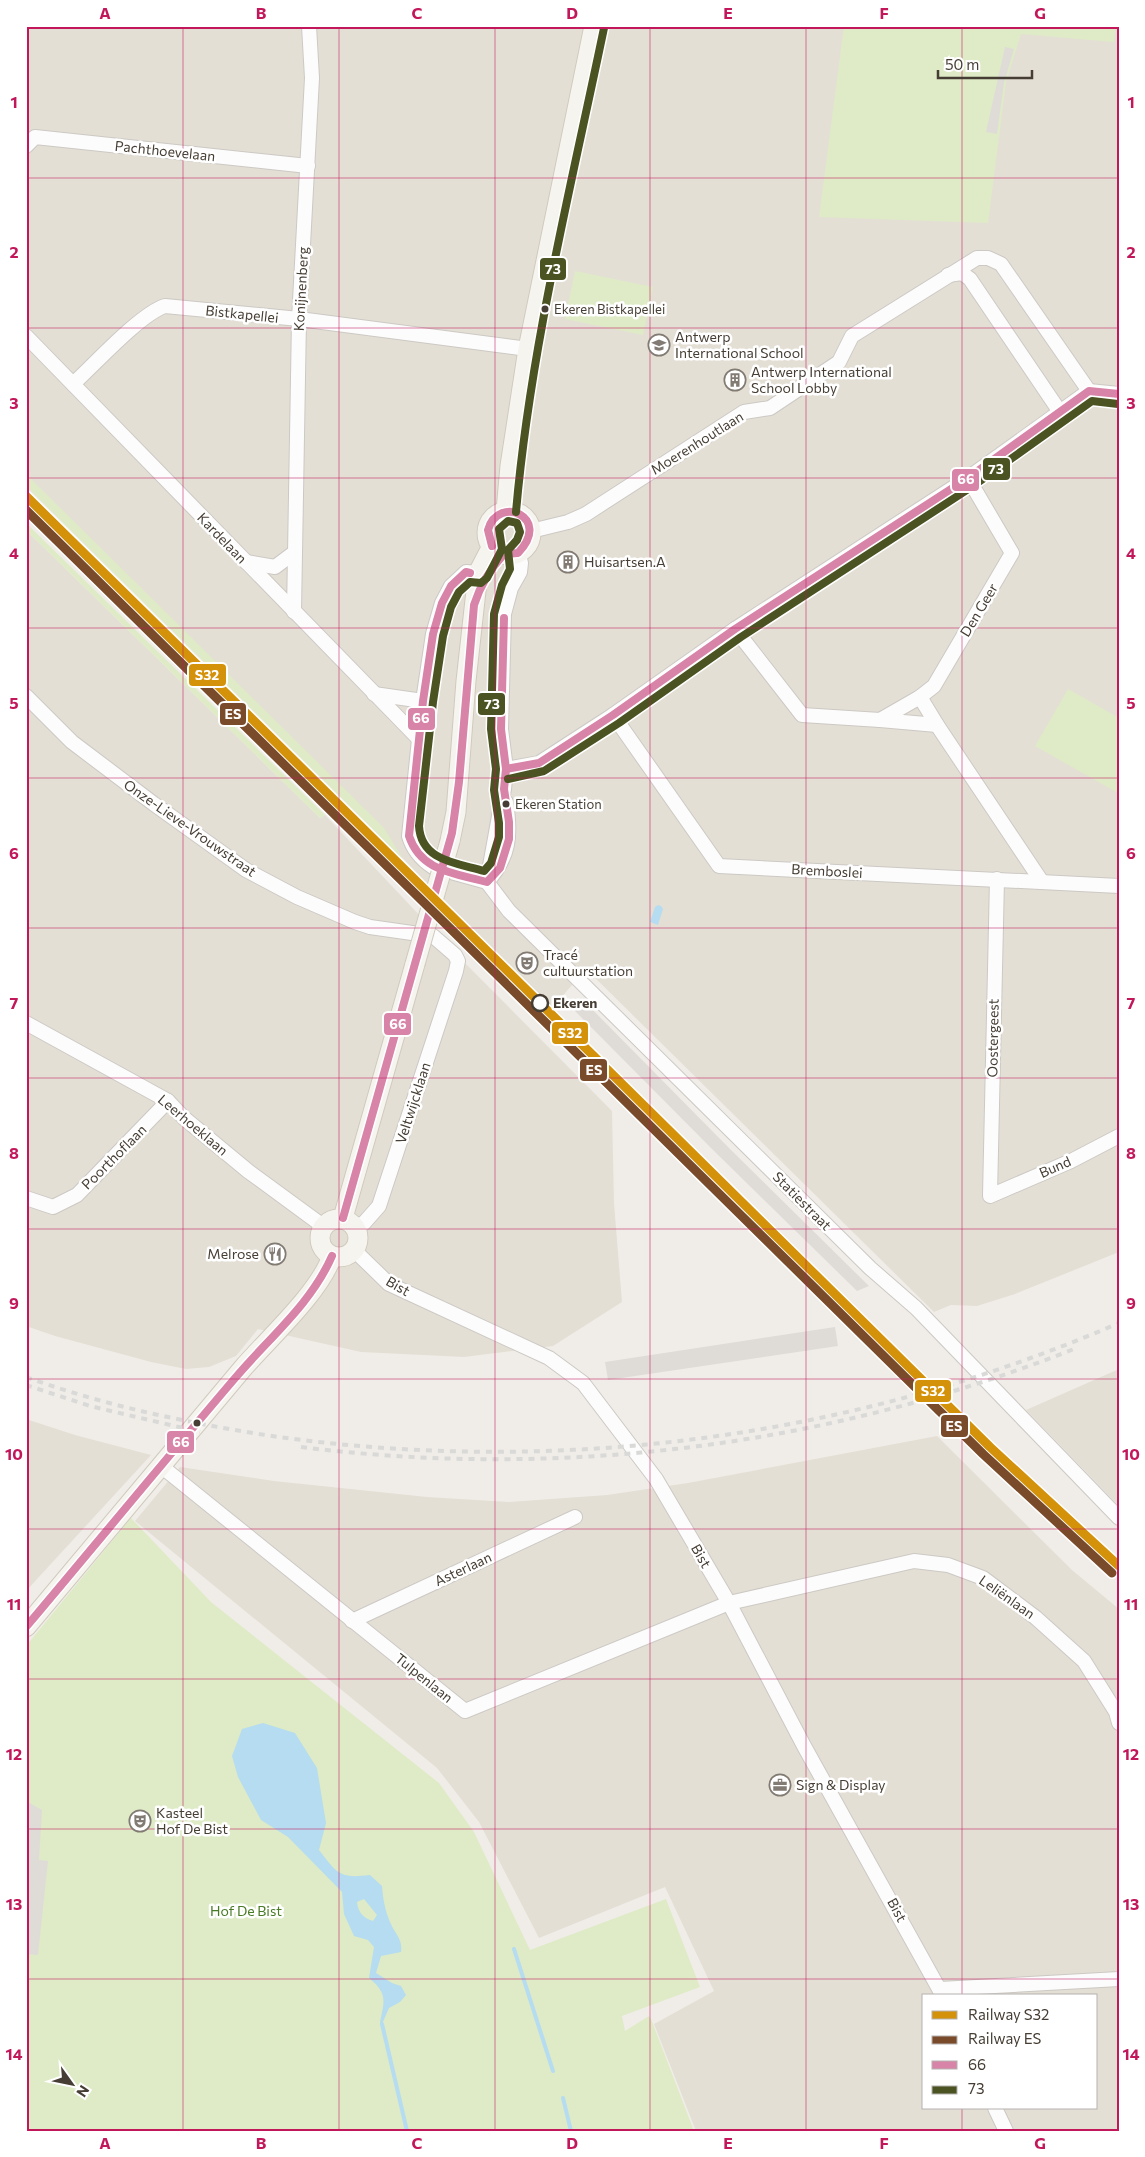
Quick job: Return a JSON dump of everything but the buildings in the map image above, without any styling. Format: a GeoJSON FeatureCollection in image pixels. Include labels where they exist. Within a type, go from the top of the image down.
{"type":"FeatureCollection","features":[{"type":"Feature","properties":{"kind":"street","name":"Konijnenberg"},"geometry":{"type":"LineString","coordinates":[[294,612],[299,319],[312,78],[309,26]]}},
{"type":"Feature","properties":{"kind":"street"},"geometry":{"type":"LineString","coordinates":[[506,511],[510,466],[528,349],[594,26]]}},
{"type":"Feature","properties":{"kind":"street","name":"Pachthoevelaan"},"geometry":{"type":"LineString","coordinates":[[26,146],[35,137],[308,166]]}},
{"type":"Feature","properties":{"kind":"street","name":"Moerenhoutlaan"},"geometry":{"type":"LineString","coordinates":[[531,531],[568,522],[586,514],[744,412],[770,408],[839,362],[852,336],[977,258],[988,258],[1001,264],[1089,391]]}},
{"type":"Feature","properties":{"kind":"street"},"geometry":{"type":"LineString","coordinates":[[948,275],[962,273],[970,279],[1060,412]]}},
{"type":"Feature","properties":{"kind":"street","name":"Bistkapellei"},"geometry":{"type":"LineString","coordinates":[[73,384],[139,322],[155,309],[165,306],[299,319],[528,349]]}},
{"type":"Feature","properties":{"kind":"street","name":"Kardelaan"},"geometry":{"type":"LineString","coordinates":[[26,336],[419,739]]}},
{"type":"Feature","properties":{"kind":"street"},"geometry":{"type":"LineString","coordinates":[[506,769],[539,763],[735,629],[968,478],[1089,391],[1119,394]]}},
{"type":"Feature","properties":{"kind":"street","name":"Den Geer"},"geometry":{"type":"LineString","coordinates":[[880,720],[920,697],[934,686],[1012,553],[968,478]]}},
{"type":"Feature","properties":{"kind":"street"},"geometry":{"type":"LineString","coordinates":[[323,1226],[320,1238],[321,1243],[323,1249],[332,1256],[344,1256],[354,1250],[359,1239],[349,1222],[415,964],[450,841],[456,812],[466,680],[478,574],[505,551],[529,541],[531,531],[528,521],[521,514],[506,511],[492,519],[488,526],[488,536],[505,551],[520,572],[512,588],[504,614],[501,729],[506,769],[504,789],[509,822],[508,839],[500,868],[487,882],[434,866],[426,862],[416,852],[410,839],[409,826],[433,634],[442,603],[451,586],[466,572],[478,574]]}},
{"type":"Feature","properties":{"kind":"street"},"geometry":{"type":"LineString","coordinates":[[475,600],[487,577],[505,551]]}},
{"type":"Feature","properties":{"kind":"street"},"geometry":{"type":"LineString","coordinates":[[246,562],[275,567],[295,552]]}},
{"type":"Feature","properties":{"kind":"street"},"geometry":{"type":"LineString","coordinates":[[735,629],[802,715],[937,725]]}},
{"type":"Feature","properties":{"kind":"street"},"geometry":{"type":"LineString","coordinates":[[374,694],[423,702]]}},
{"type":"Feature","properties":{"kind":"street","name":"Onze-Lieve-Vrouwstraat"},"geometry":{"type":"LineString","coordinates":[[26,696],[72,742],[246,870],[297,897],[355,922],[370,927],[433,936],[455,956]]}},
{"type":"Feature","properties":{"kind":"street"},"geometry":{"type":"LineString","coordinates":[[920,697],[1042,882]]}},
{"type":"Feature","properties":{"kind":"street","name":"Bremboslei"},"geometry":{"type":"LineString","coordinates":[[613,714],[719,866],[1119,886]]}},
{"type":"Feature","properties":{"kind":"street","name":"Oostergeest"},"geometry":{"type":"LineString","coordinates":[[990,1196],[997,879]]}},
{"type":"Feature","properties":{"kind":"street","name":"Statiestraat"},"geometry":{"type":"LineString","coordinates":[[487,882],[509,910],[856,1254],[916,1308],[1119,1518]]}},
{"type":"Feature","properties":{"kind":"street","name":"Veltwijcklaan"},"geometry":{"type":"LineString","coordinates":[[323,1226],[332,1219],[364,1222],[379,1206],[456,971],[458,961],[455,956]]}},
{"type":"Feature","properties":{"kind":"street","name":"Leerhoeklaan"},"geometry":{"type":"LineString","coordinates":[[26,1023],[168,1101],[184,1118],[248,1171],[323,1226]]}},
{"type":"Feature","properties":{"kind":"street","name":"Poorthoflaan"},"geometry":{"type":"LineString","coordinates":[[26,1198],[53,1207],[77,1195],[168,1101]]}},
{"type":"Feature","properties":{"kind":"street","name":"Bund"},"geometry":{"type":"LineString","coordinates":[[990,1196],[1071,1161],[1119,1136]]}},
{"type":"Feature","properties":{"kind":"street","name":"Bist"},"geometry":{"type":"LineString","coordinates":[[354,1250],[390,1284],[549,1358],[582,1383],[656,1479],[729,1603],[804,1746],[941,1992]]}},
{"type":"Feature","properties":{"kind":"street"},"geometry":{"type":"LineString","coordinates":[[26,1627],[315,1287],[329,1265],[332,1256]]}},
{"type":"Feature","properties":{"kind":"street","name":"Tulpenlaan"},"geometry":{"type":"LineString","coordinates":[[161,1466],[465,1711],[729,1603]]}},
{"type":"Feature","properties":{"kind":"street","name":"Asterlaan"},"geometry":{"type":"LineString","coordinates":[[352,1621],[575,1517]]}},
{"type":"Feature","properties":{"kind":"street","name":"Leliënlaan"},"geometry":{"type":"LineString","coordinates":[[729,1603],[914,1561],[948,1565],[984,1578],[1035,1617],[1084,1661],[1116,1712],[1119,1723]]}},
{"type":"Feature","properties":{"kind":"street"},"geometry":{"type":"LineString","coordinates":[[941,1992],[1119,1979]]}},
{"type":"Feature","properties":{"kind":"street"},"geometry":{"type":"LineString","coordinates":[[996,2110],[1006,2131]]}},
{"type":"Feature","properties":{"kind":"shaded area"},"geometry":{"type":"Polygon","coordinates":[[[26,26],[1119,26],[1119,1252],[1015,1294],[977,1306],[951,1305],[934,1312],[586,969],[552,1008],[465,923],[366,820],[26,486],[26,26]]]}},
{"type":"Feature","properties":{"kind":"shaded area"},"geometry":{"type":"Polygon","coordinates":[[[1005,47],[1014,49],[1004,83],[997,134],[986,132],[1005,47]]]}},
{"type":"Feature","properties":{"kind":"shaded area"},"geometry":{"type":"Polygon","coordinates":[[[26,530],[320,818],[325,815],[456,954],[612,1111],[614,1203],[622,1302],[553,1346],[464,1357],[361,1352],[258,1329],[236,1356],[209,1367],[186,1369],[151,1362],[55,1336],[26,1326],[26,530]]]}},
{"type":"Feature","properties":{"kind":"shaded area"},"geometry":{"type":"Polygon","coordinates":[[[498,755],[490,847],[487,843],[495,757],[498,755]]]}},
{"type":"Feature","properties":{"kind":"shaded area"},"geometry":{"type":"Polygon","coordinates":[[[581,998],[869,1286],[857,1291],[711,1148],[575,1011],[581,998]]]}},
{"type":"Feature","properties":{"kind":"shaded area"},"geometry":{"type":"Polygon","coordinates":[[[835,1327],[838,1346],[608,1380],[605,1362],[835,1327]]]}},
{"type":"Feature","properties":{"kind":"shaded area"},"geometry":{"type":"Polygon","coordinates":[[[1119,1369],[1119,1506],[1026,1410],[1119,1369]]]}},
{"type":"Feature","properties":{"kind":"shaded area"},"geometry":{"type":"Polygon","coordinates":[[[26,1419],[75,1435],[151,1455],[26,1591],[26,1419]]]}},
{"type":"Feature","properties":{"kind":"shaded area"},"geometry":{"type":"Polygon","coordinates":[[[937,1436],[1072,1570],[1119,1609],[1119,2131],[696,2131],[654,2024],[714,1991],[665,1887],[539,1938],[479,1822],[437,1768],[135,1521],[180,1467],[274,1481],[427,1497],[509,1502],[607,1495],[688,1483],[937,1436]]]}},
{"type":"Feature","properties":{"kind":"shaded area"},"geometry":{"type":"Polygon","coordinates":[[[26,1801],[42,1810],[39,1860],[48,1861],[38,1955],[26,1954],[26,1801]]]}},
{"type":"Feature","properties":{"kind":"green space"},"geometry":{"type":"Polygon","coordinates":[[[844,26],[1116,26],[1114,42],[1021,34],[1006,82],[988,223],[819,217],[844,26]]]}},
{"type":"Feature","properties":{"kind":"green space"},"geometry":{"type":"Polygon","coordinates":[[[575,271],[653,287],[643,335],[565,319],[575,271]]]}},
{"type":"Feature","properties":{"kind":"green space"},"geometry":{"type":"Polygon","coordinates":[[[26,474],[384,828],[403,859],[26,486],[26,474]]]}},
{"type":"Feature","properties":{"kind":"green space"},"geometry":{"type":"Polygon","coordinates":[[[26,523],[325,815],[320,818],[26,530],[26,523]]]}},
{"type":"Feature","properties":{"kind":"green space"},"geometry":{"type":"Polygon","coordinates":[[[1068,689],[1119,718],[1118,793],[1035,746],[1068,689]]]}},
{"type":"Feature","properties":{"kind":"green space","name":"Hof De Bist"},"geometry":{"type":"Polygon","coordinates":[[[131,1518],[211,1602],[439,1783],[474,1832],[530,1950],[666,1899],[700,1987],[622,2016],[625,2031],[649,2016],[651,2019],[694,2131],[26,2131],[26,1646],[131,1518]]]}},
{"type":"Feature","properties":{"kind":"water"},"geometry":{"type":"Polygon","coordinates":[[[658,905],[663,909],[658,925],[650,922],[655,907],[658,905]]]}},
{"type":"Feature","properties":{"kind":"water"},"geometry":{"type":"Polygon","coordinates":[[[263,1723],[295,1733],[317,1768],[326,1823],[319,1850],[340,1873],[351,1876],[370,1875],[382,1886],[387,1913],[400,1940],[401,1952],[381,1956],[376,1973],[401,1986],[406,1995],[400,2002],[389,2008],[382,2024],[380,2022],[383,2008],[382,1993],[369,1978],[374,1947],[368,1940],[354,1936],[344,1914],[342,1892],[288,1837],[261,1820],[238,1777],[232,1756],[242,1729],[263,1723]],[[364,1899],[357,1902],[360,1912],[366,1918],[373,1921],[377,1915],[364,1899]]]}},
{"type":"Feature","properties":{"kind":"waterway"},"geometry":{"type":"LineString","coordinates":[[514,1949],[553,2071]]}},
{"type":"Feature","properties":{"kind":"waterway"},"geometry":{"type":"LineString","coordinates":[[382,2024],[407,2131]]}},
{"type":"Feature","properties":{"kind":"waterway"},"geometry":{"type":"LineString","coordinates":[[563,2098],[571,2131]]}},
{"type":"Feature","properties":{"kind":"railway"},"geometry":{"type":"LineString","coordinates":[[26,1377],[117,1405],[209,1425],[272,1436],[380,1448],[488,1452],[596,1449],[703,1438],[810,1420],[915,1395],[1018,1363],[1119,1323]]}},
{"type":"Feature","properties":{"kind":"railway"},"geometry":{"type":"LineString","coordinates":[[301,1447],[399,1456],[497,1459],[596,1456],[694,1447],[791,1431],[887,1410],[981,1382],[1074,1349]]}},
{"type":"Feature","properties":{"kind":"railway"},"geometry":{"type":"LineString","coordinates":[[26,1385],[90,1406],[200,1432]]}},
{"type":"Feature","properties":{"kind":"rail line","name":"S32"},"geometry":{"type":"LineString","coordinates":[[26,496],[990,1447],[1119,1566]]}},
{"type":"Feature","properties":{"kind":"rail line","name":"ES"},"geometry":{"type":"LineString","coordinates":[[26,510],[983,1454],[1112,1573]]}},
{"type":"Feature","properties":{"kind":"transit line","name":"73"},"geometry":{"type":"LineString","coordinates":[[516,512],[522,451],[541,330],[604,28]]}},
{"type":"Feature","properties":{"kind":"transit line","name":"66"},"geometry":{"type":"LineString","coordinates":[[506,769],[539,763],[613,715],[735,629],[968,478],[1089,391],[1119,394]]}},
{"type":"Feature","properties":{"kind":"transit line","name":"73"},"geometry":{"type":"LineString","coordinates":[[508,779],[544,771],[619,723],[741,637],[973,486],[1092,401],[1118,404]]}},
{"type":"Feature","properties":{"kind":"transit line","name":"66"},"geometry":{"type":"LineString","coordinates":[[343,1218],[452,833],[459,782],[474,605],[479,591],[494,566],[504,554],[518,553],[527,540],[529,529],[527,520],[520,514],[502,513],[494,519],[488,530],[492,546]]}},
{"type":"Feature","properties":{"kind":"transit line","name":"73"},"geometry":{"type":"LineString","coordinates":[[508,521],[517,523],[520,532],[517,540],[508,550],[510,569],[502,585],[494,614],[491,729],[496,769],[494,790],[499,837],[491,863],[484,871],[442,859],[433,854],[421,838],[419,826],[433,702],[443,636],[451,607],[459,592],[470,582],[481,583],[487,578],[502,549],[499,529],[508,521]]}},
{"type":"Feature","properties":{"kind":"transit line","name":"66"},"geometry":{"type":"LineString","coordinates":[[470,573],[466,572],[451,586],[442,603],[433,634],[423,701],[409,836],[414,848],[431,864],[451,873],[487,882],[500,868],[509,839],[509,822],[504,789],[506,769],[501,729],[504,618]]}},
{"type":"Feature","properties":{"kind":"transit line","name":"66"},"geometry":{"type":"LineString","coordinates":[[26,1627],[183,1439],[301,1305],[313,1290],[332,1256]]}},
{"type":"Feature","properties":{"kind":"place","name":"Ekeren Bistkapellei"},"geometry":{"type":"Point","coordinates":[545,309]}},
{"type":"Feature","properties":{"kind":"place","name":"Antwerp International School"},"geometry":{"type":"Point","coordinates":[659,345]}},
{"type":"Feature","properties":{"kind":"place","name":"Antwerp International School Lobby"},"geometry":{"type":"Point","coordinates":[735,380]}},
{"type":"Feature","properties":{"kind":"place","name":"Huisartsen.A"},"geometry":{"type":"Point","coordinates":[568,562]}},
{"type":"Feature","properties":{"kind":"place","name":"Ekeren Station"},"geometry":{"type":"Point","coordinates":[506,804]}},
{"type":"Feature","properties":{"kind":"place","name":"Tracé cultuurstation"},"geometry":{"type":"Point","coordinates":[527,963]}},
{"type":"Feature","properties":{"kind":"place","name":"Ekeren"},"geometry":{"type":"Point","coordinates":[540,1003]}},
{"type":"Feature","properties":{"kind":"place","name":"Melrose"},"geometry":{"type":"Point","coordinates":[275,1254]}},
{"type":"Feature","properties":{"kind":"place","name":"Sign & Display"},"geometry":{"type":"Point","coordinates":[780,1785]}},
{"type":"Feature","properties":{"kind":"place","name":"Kasteel Hof De Bist"},"geometry":{"type":"Point","coordinates":[140,1821]}}]}
